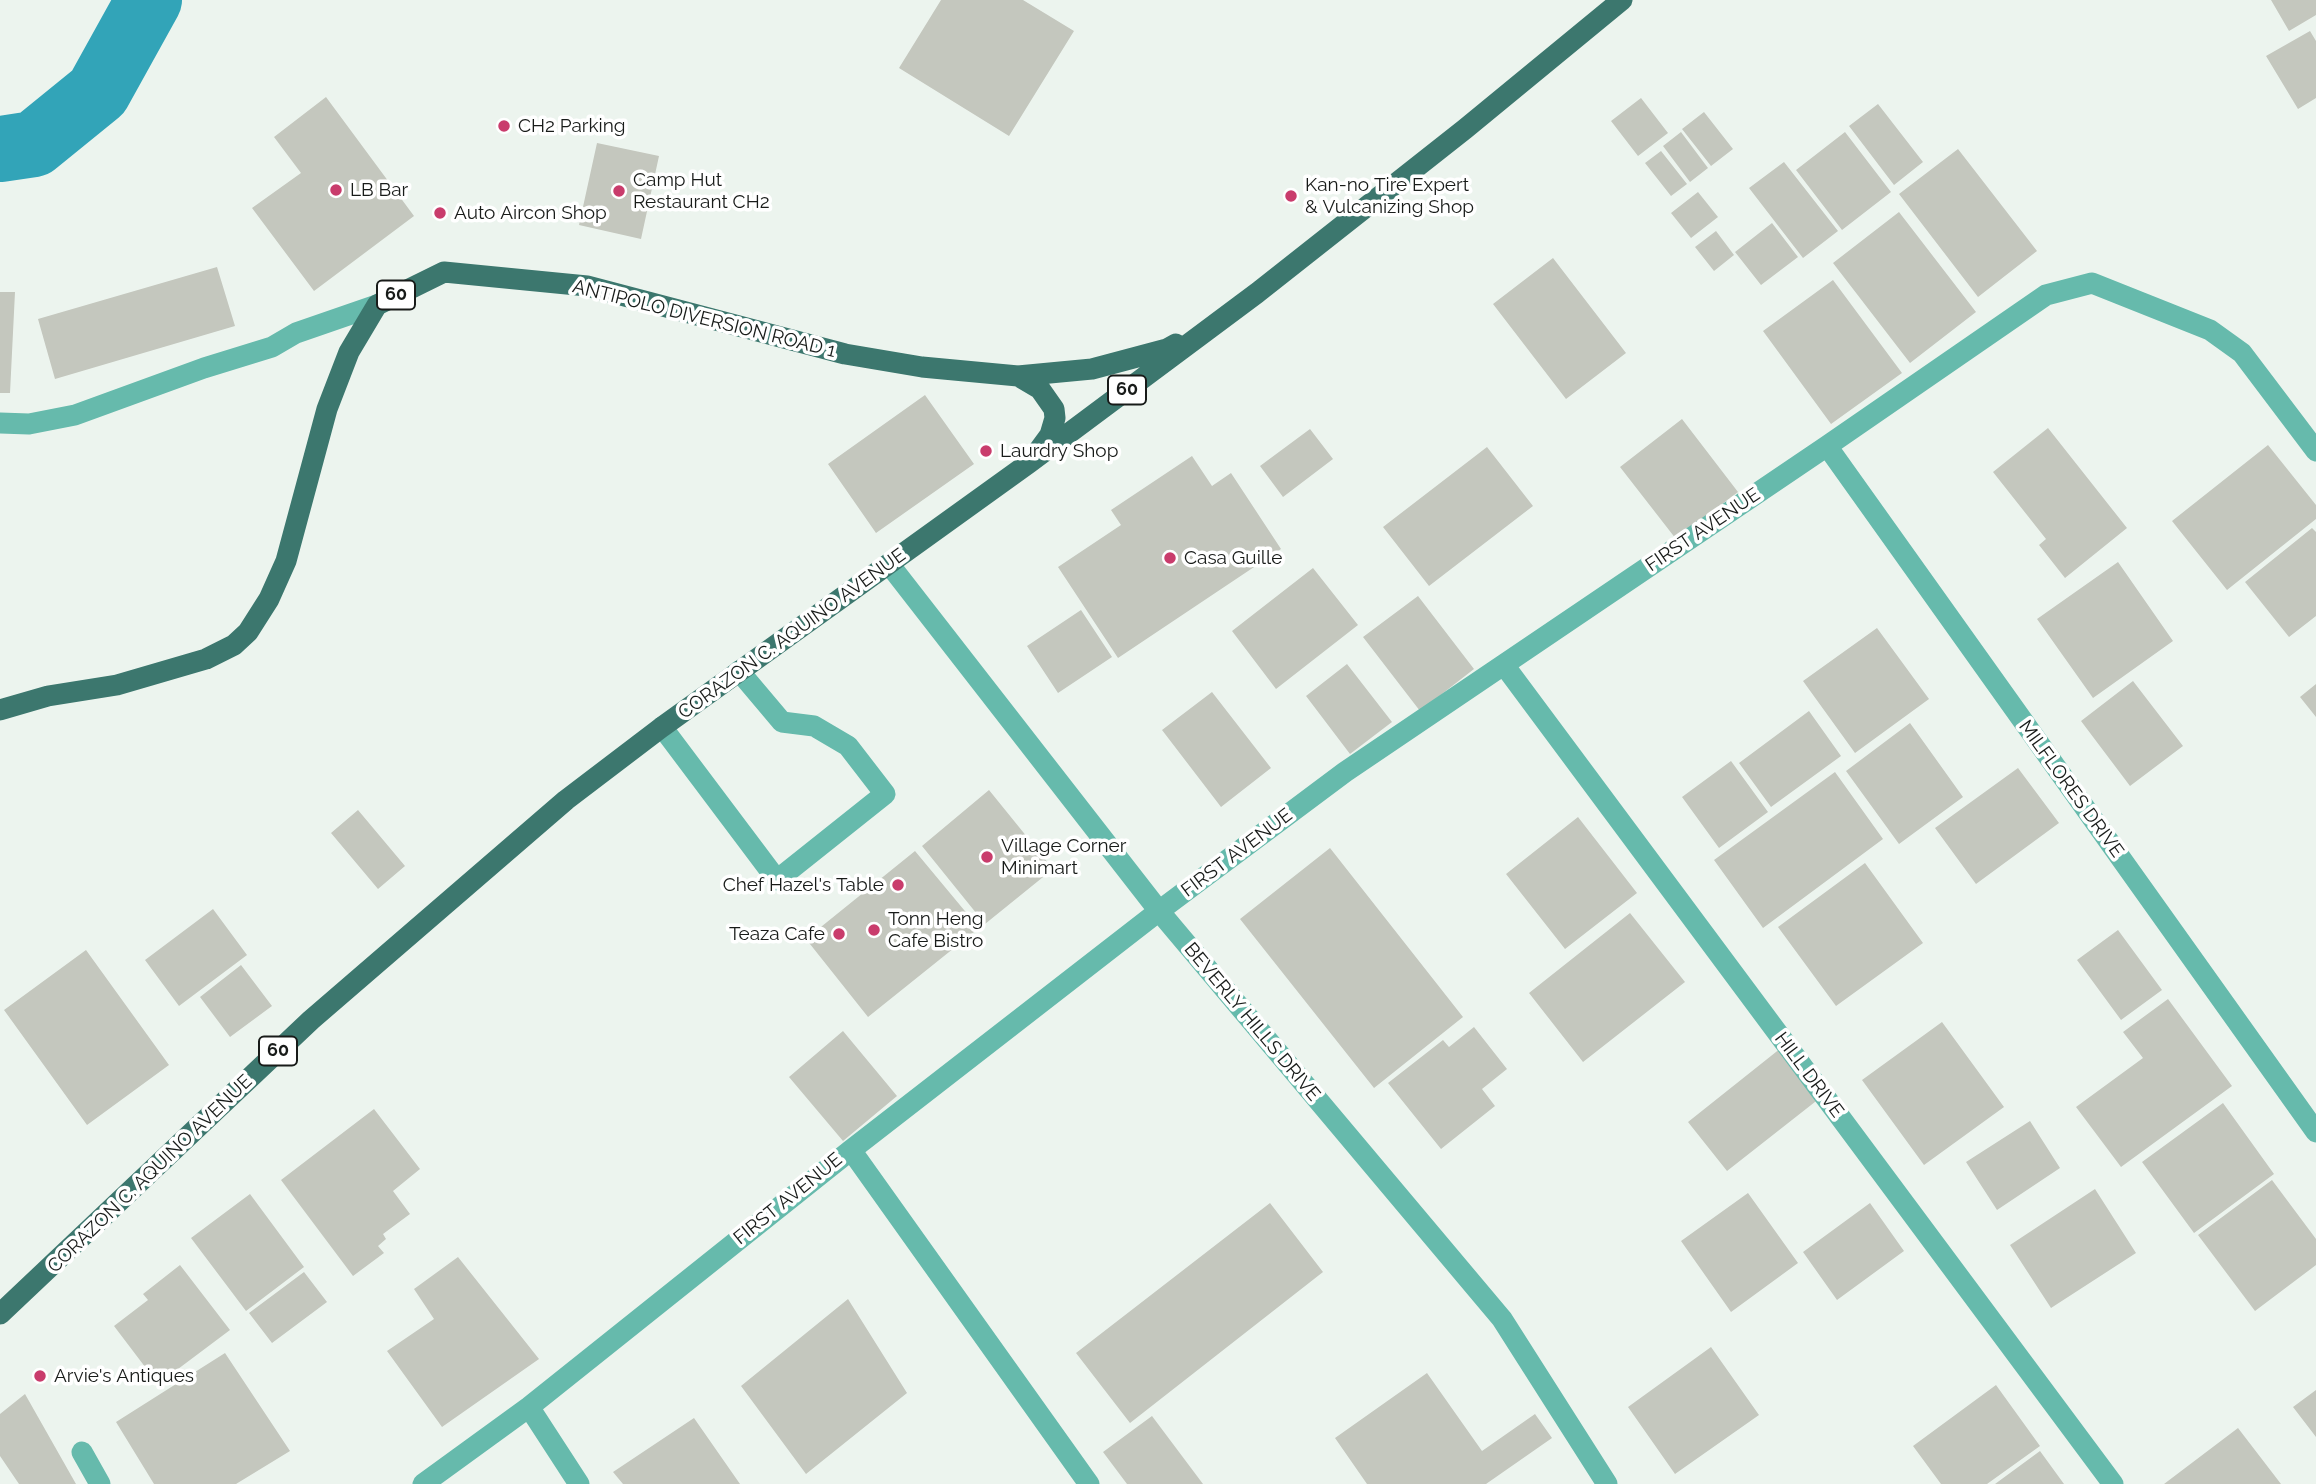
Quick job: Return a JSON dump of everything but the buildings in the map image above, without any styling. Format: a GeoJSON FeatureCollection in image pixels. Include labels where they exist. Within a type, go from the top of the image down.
{"type":"FeatureCollection","features":[{"type":"Feature","properties":{"kind":"main road","name":"CORAZON C. AQUINO AVENUE"},"geometry":{"type":"LineString","coordinates":[[0,1314],[311,1020],[566,800],[662,727],[1029,463],[1225,316],[1345,225],[1622,0]]}},
{"type":"Feature","properties":{"kind":"main road","name":"ANTIPOLO DIVERSION ROAD 1"},"geometry":{"type":"LineString","coordinates":[[377,305],[444,272],[527,279],[587,286],[845,354],[922,367],[1018,376],[1091,369],[1167,349],[1225,316]]}},
{"type":"Feature","properties":{"kind":"main road","name":"60"},"geometry":{"type":"LineString","coordinates":[[0,710],[48,696],[117,685],[206,659],[234,645],[248,632],[269,600],[286,561],[327,409],[349,352],[377,305]]}},
{"type":"Feature","properties":{"kind":"main road"},"geometry":{"type":"LineString","coordinates":[[1018,376],[1040,389],[1054,409],[1055,418],[1050,435],[1029,463]]}},
{"type":"Feature","properties":{"kind":"street","name":"FIRST AVENUE"},"geometry":{"type":"LineString","coordinates":[[423,1484],[528,1407],[850,1150],[1159,911],[1345,772],[2046,295],[2092,283],[2210,330],[2242,353],[2316,451]]}},
{"type":"Feature","properties":{"kind":"street"},"geometry":{"type":"LineString","coordinates":[[0,423],[29,424],[75,415],[204,368],[272,347],[296,333],[377,305]]}},
{"type":"Feature","properties":{"kind":"street","name":"MILFLORES DRIVE"},"geometry":{"type":"LineString","coordinates":[[1827,446],[2316,1132]]}},
{"type":"Feature","properties":{"kind":"street","name":"BEVERLY HILLS DRIVE"},"geometry":{"type":"LineString","coordinates":[[889,564],[1159,911],[1502,1320],[1607,1484]]}},
{"type":"Feature","properties":{"kind":"street","name":"HILL DRIVE"},"geometry":{"type":"LineString","coordinates":[[1504,665],[2113,1484]]}},
{"type":"Feature","properties":{"kind":"street"},"geometry":{"type":"LineString","coordinates":[[662,727],[776,880],[885,794],[848,746],[814,726],[782,722],[739,671]]}},
{"type":"Feature","properties":{"kind":"street"},"geometry":{"type":"LineString","coordinates":[[850,1150],[1089,1484]]}},
{"type":"Feature","properties":{"kind":"street"},"geometry":{"type":"LineString","coordinates":[[528,1407],[579,1484]]}},
{"type":"Feature","properties":{"kind":"street"},"geometry":{"type":"LineString","coordinates":[[82,1452],[100,1484]]}},
{"type":"Feature","properties":{"kind":"waterway"},"geometry":{"type":"LineString","coordinates":[[0,149],[34,144],[98,92],[149,0]]}},
{"type":"Feature","properties":{"kind":"place","name":"CH2 Parking"},"geometry":{"type":"Point","coordinates":[504,126]}},
{"type":"Feature","properties":{"kind":"place","name":"LB Bar"},"geometry":{"type":"Point","coordinates":[336,190]}},
{"type":"Feature","properties":{"kind":"place","name":"Camp Hut Restaurant CH2"},"geometry":{"type":"Point","coordinates":[619,191]}},
{"type":"Feature","properties":{"kind":"place","name":"Kan-no Tire Expert & Vulcanizing Shop"},"geometry":{"type":"Point","coordinates":[1291,196]}},
{"type":"Feature","properties":{"kind":"place","name":"Auto Aircon Shop"},"geometry":{"type":"Point","coordinates":[440,213]}},
{"type":"Feature","properties":{"kind":"place","name":"Laurdry Shop"},"geometry":{"type":"Point","coordinates":[986,451]}},
{"type":"Feature","properties":{"kind":"place","name":"Casa Guille"},"geometry":{"type":"Point","coordinates":[1170,558]}},
{"type":"Feature","properties":{"kind":"place","name":"Village Corner Minimart"},"geometry":{"type":"Point","coordinates":[987,857]}},
{"type":"Feature","properties":{"kind":"place","name":"Chef Hazel's Table"},"geometry":{"type":"Point","coordinates":[898,885]}},
{"type":"Feature","properties":{"kind":"place","name":"Tonn Heng Cafe Bistro"},"geometry":{"type":"Point","coordinates":[874,930]}},
{"type":"Feature","properties":{"kind":"place","name":"Teaza Cafe"},"geometry":{"type":"Point","coordinates":[839,934]}},
{"type":"Feature","properties":{"kind":"place","name":"Arvie's Antiques"},"geometry":{"type":"Point","coordinates":[40,1376]}}]}
